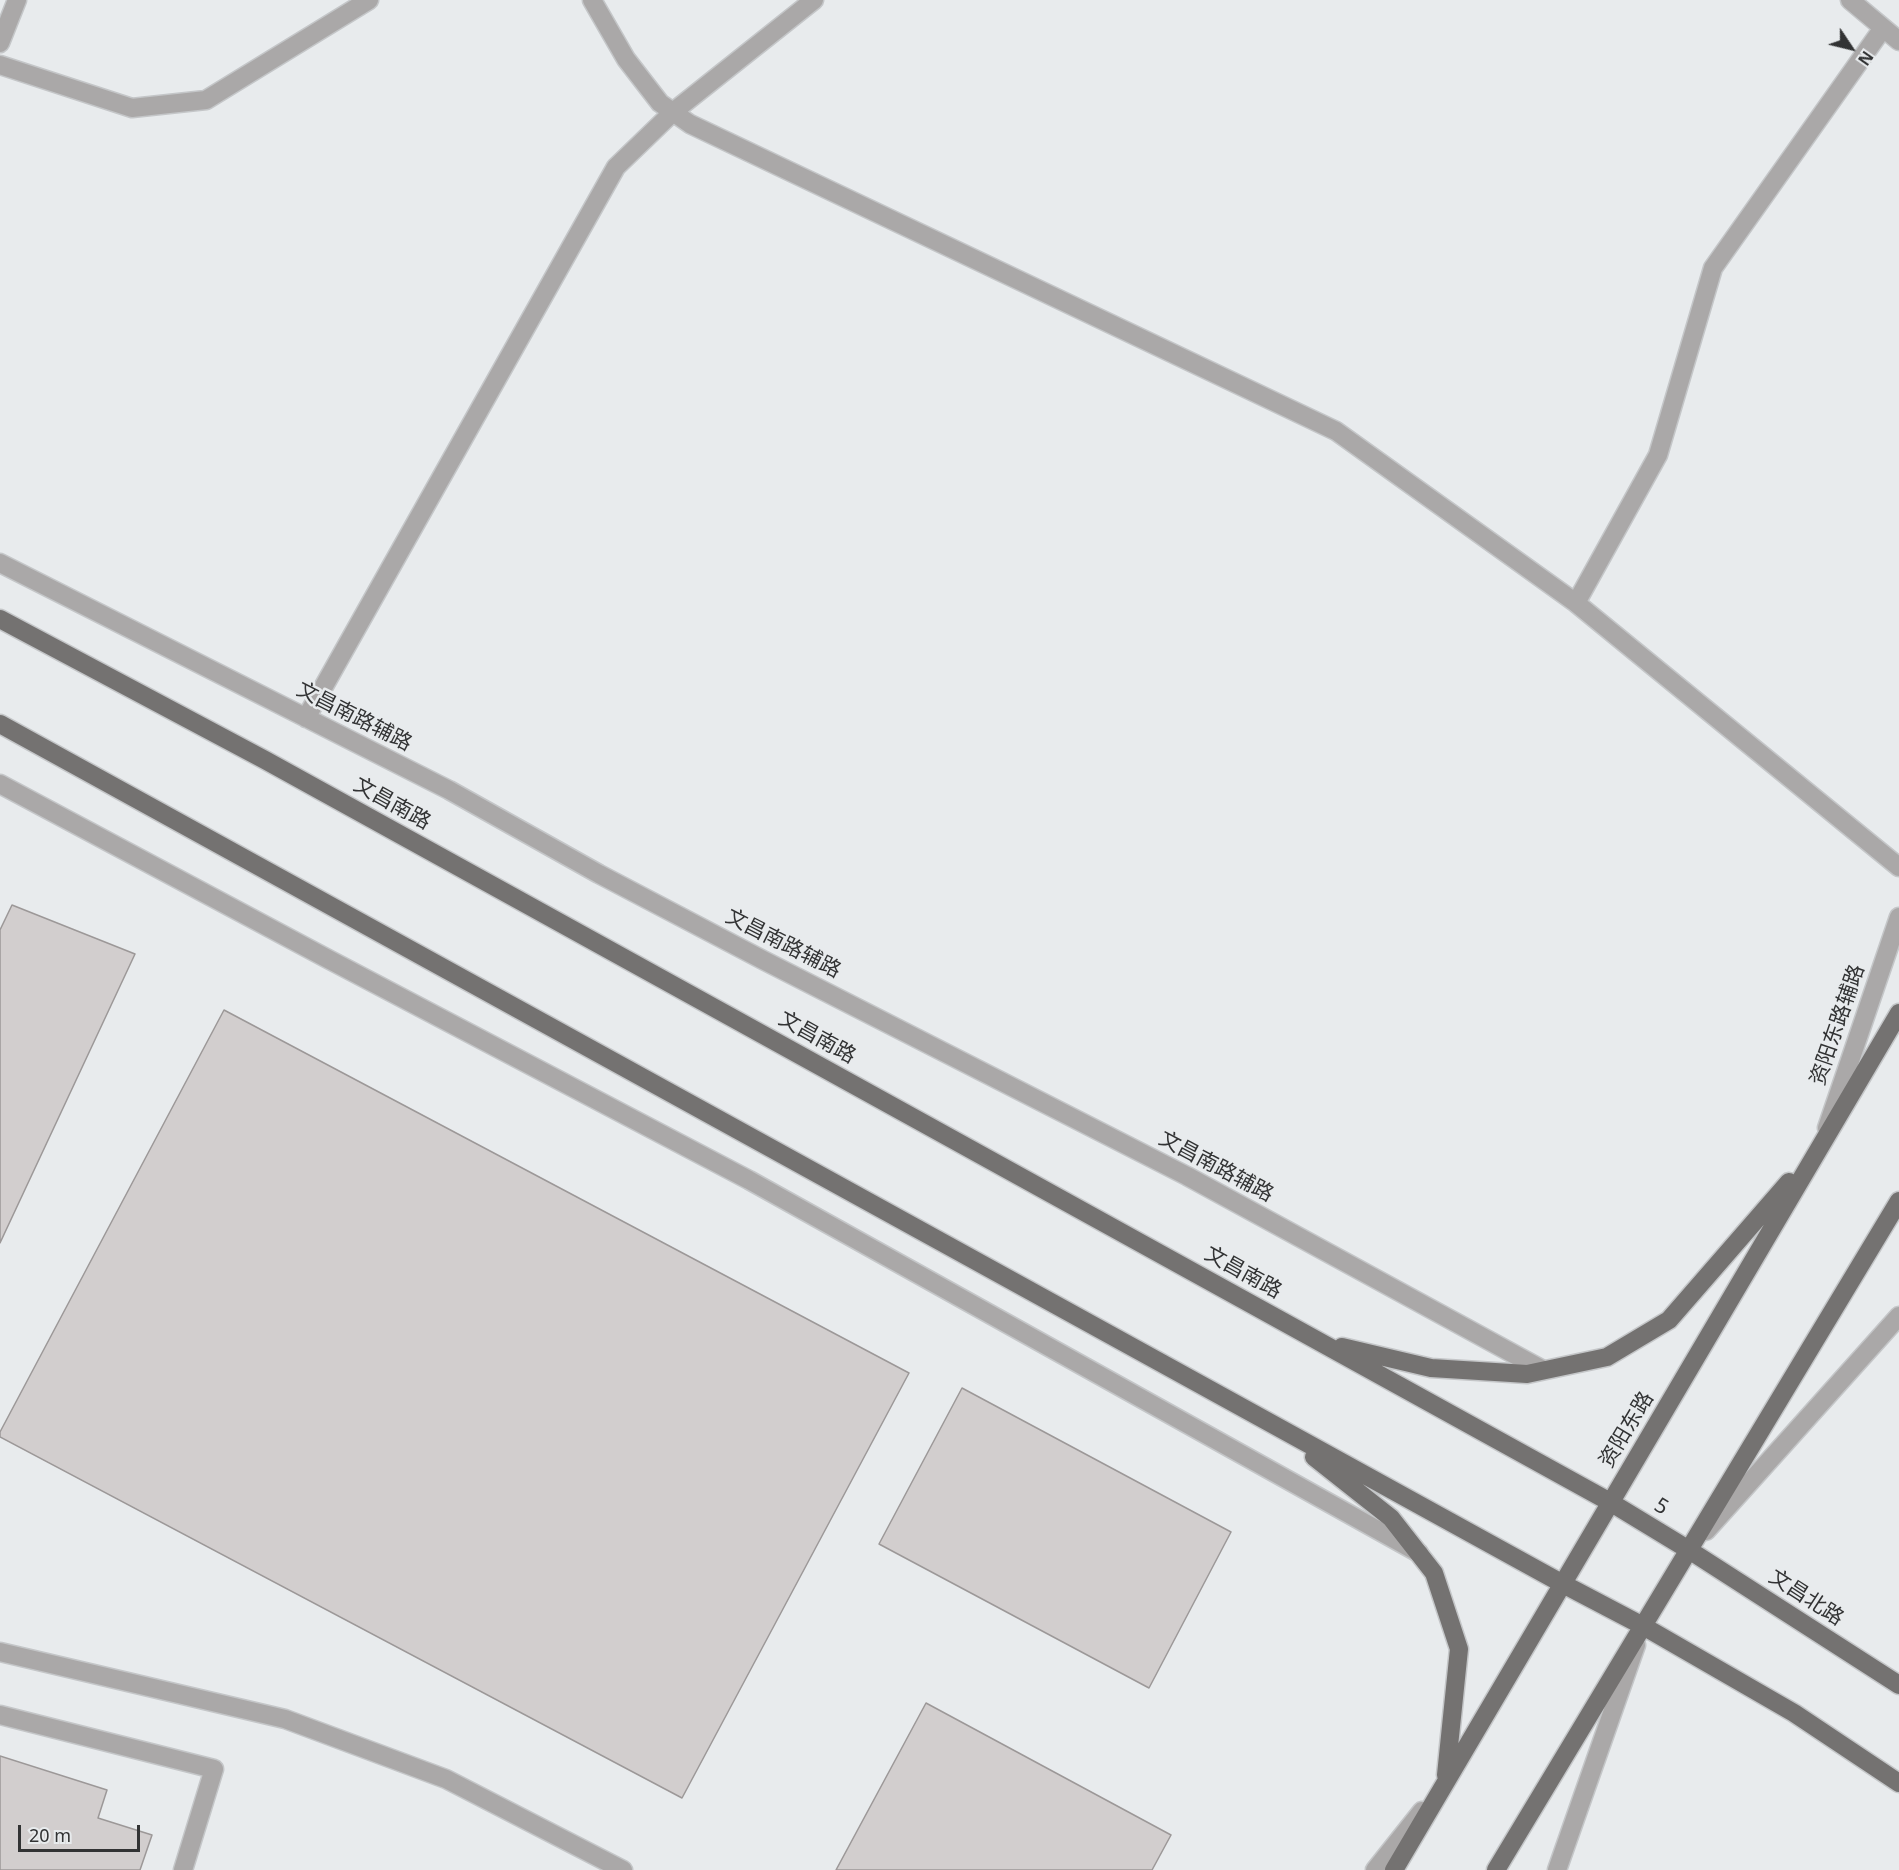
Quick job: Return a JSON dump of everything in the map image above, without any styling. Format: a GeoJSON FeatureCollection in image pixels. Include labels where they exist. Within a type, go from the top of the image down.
{"type":"FeatureCollection","features":[{"type":"Feature","properties":{"kind":"main road","name":"文昌南路"},"geometry":{"type":"LineString","coordinates":[[0,619],[265,760],[1610,1502]]}},
{"type":"Feature","properties":{"kind":"main road"},"geometry":{"type":"LineString","coordinates":[[0,724],[1272,1425],[1643,1626],[1794,1713],[1899,1783]]}},
{"type":"Feature","properties":{"kind":"main road","name":"资阳东路"},"geometry":{"type":"LineString","coordinates":[[1394,1870],[1899,1013]]}},
{"type":"Feature","properties":{"kind":"main road"},"geometry":{"type":"LineString","coordinates":[[1320,1342],[1431,1368],[1527,1374],[1607,1357],[1669,1320],[1820,1147]]}},
{"type":"Feature","properties":{"kind":"main road"},"geometry":{"type":"LineString","coordinates":[[1496,1870],[1899,1202]]}},
{"type":"Feature","properties":{"kind":"main road"},"geometry":{"type":"LineString","coordinates":[[1272,1425],[1391,1518],[1434,1573],[1459,1649],[1446,1782]]}},
{"type":"Feature","properties":{"kind":"main road","name":"5"},"geometry":{"type":"LineString","coordinates":[[1610,1502],[1689,1550]]}},
{"type":"Feature","properties":{"kind":"main road","name":"文昌北路"},"geometry":{"type":"LineString","coordinates":[[1689,1550],[1899,1685]]}},
{"type":"Feature","properties":{"kind":"street"},"geometry":{"type":"LineString","coordinates":[[0,43],[17,0]]}},
{"type":"Feature","properties":{"kind":"street"},"geometry":{"type":"LineString","coordinates":[[0,65],[132,108],[206,100],[369,0]]}},
{"type":"Feature","properties":{"kind":"street"},"geometry":{"type":"LineString","coordinates":[[592,0],[626,59],[660,103],[690,124],[1336,431],[1576,603],[1899,867]]}},
{"type":"Feature","properties":{"kind":"street"},"geometry":{"type":"LineString","coordinates":[[306,718],[616,167],[673,112],[814,0]]}},
{"type":"Feature","properties":{"kind":"street"},"geometry":{"type":"LineString","coordinates":[[1850,0],[1899,41]]}},
{"type":"Feature","properties":{"kind":"street"},"geometry":{"type":"LineString","coordinates":[[1576,603],[1658,455],[1713,268],[1883,28]]}},
{"type":"Feature","properties":{"kind":"street","name":"文昌南路辅路"},"geometry":{"type":"LineString","coordinates":[[0,563],[449,790],[599,874],[763,960],[1187,1176],[1544,1370]]}},
{"type":"Feature","properties":{"kind":"street"},"geometry":{"type":"LineString","coordinates":[[0,784],[749,1180],[1419,1553]]}},
{"type":"Feature","properties":{"kind":"street","name":"资阳东路辅路"},"geometry":{"type":"LineString","coordinates":[[1820,1147],[1899,917]]}},
{"type":"Feature","properties":{"kind":"street"},"geometry":{"type":"LineString","coordinates":[[1689,1550],[1899,1316]]}},
{"type":"Feature","properties":{"kind":"street"},"geometry":{"type":"LineString","coordinates":[[1557,1870],[1643,1626]]}},
{"type":"Feature","properties":{"kind":"street"},"geometry":{"type":"LineString","coordinates":[[0,1652],[285,1719],[446,1779],[623,1870]]}},
{"type":"Feature","properties":{"kind":"street"},"geometry":{"type":"LineString","coordinates":[[0,1715],[214,1769],[183,1870]]}},
{"type":"Feature","properties":{"kind":"street"},"geometry":{"type":"LineString","coordinates":[[1375,1870],[1446,1782]]}},
{"type":"Feature","properties":{"kind":"building"},"geometry":{"type":"Polygon","coordinates":[[[12,905],[135,954],[0,1243],[0,930],[12,905]]]}},
{"type":"Feature","properties":{"kind":"building"},"geometry":{"type":"Polygon","coordinates":[[[224,1010],[909,1373],[682,1798],[0,1437],[0,1432],[224,1010]]]}},
{"type":"Feature","properties":{"kind":"building"},"geometry":{"type":"Polygon","coordinates":[[[962,1388],[1231,1532],[1149,1688],[879,1544],[962,1388]]]}},
{"type":"Feature","properties":{"kind":"building"},"geometry":{"type":"Polygon","coordinates":[[[926,1703],[1171,1835],[1152,1870],[836,1870],[926,1703]]]}},
{"type":"Feature","properties":{"kind":"building"},"geometry":{"type":"Polygon","coordinates":[[[0,1756],[107,1790],[98,1818],[152,1835],[140,1870],[0,1870],[0,1756]]]}}]}
